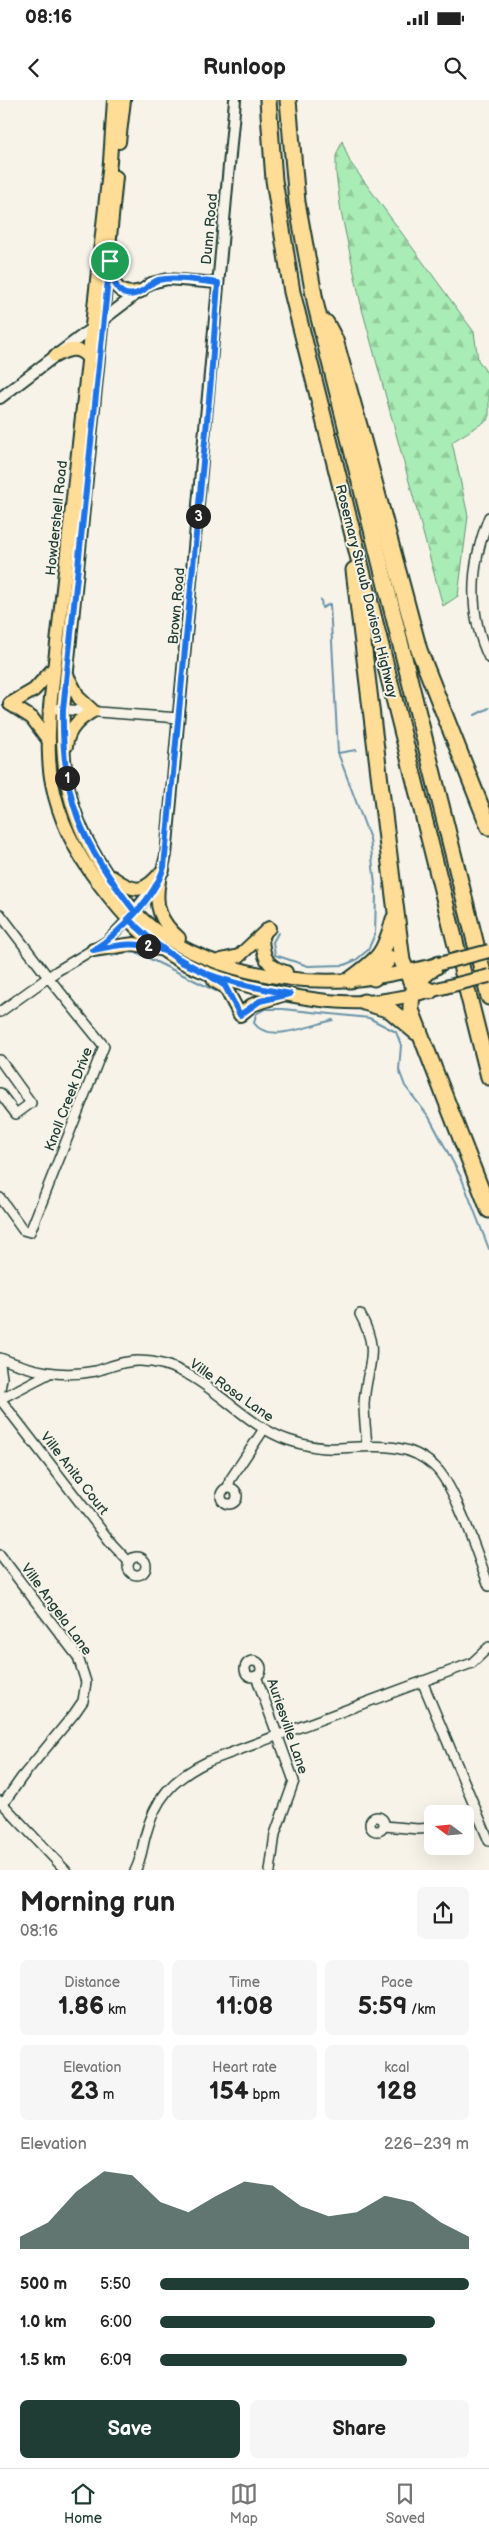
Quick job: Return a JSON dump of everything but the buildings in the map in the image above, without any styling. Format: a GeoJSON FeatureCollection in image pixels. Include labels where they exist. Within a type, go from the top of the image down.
{"type":"FeatureCollection","features":[{"type":"Feature","properties":{"kind":"highway","name":"Rosemary Straub Davison Highway"},"geometry":{"type":"LineString","coordinates":[[268,100],[274,180],[285,255],[301,329],[489,1077]]}},
{"type":"Feature","properties":{"kind":"highway","name":"Rosemary Straub Davison Highway"},"geometry":{"type":"LineString","coordinates":[[288,100],[297,202],[315,301],[489,997]]}},
{"type":"Feature","properties":{"kind":"highway"},"geometry":{"type":"LineString","coordinates":[[315,301],[335,340],[418,650],[489,827]]}},
{"type":"Feature","properties":{"kind":"highway"},"geometry":{"type":"LineString","coordinates":[[351,529],[357,603],[367,664],[398,933],[405,971],[413,990],[411,1010],[419,1035],[489,1210]]}},
{"type":"Feature","properties":{"kind":"highway"},"geometry":{"type":"LineString","coordinates":[[350,980],[378,959],[384,950],[396,910]]}},
{"type":"Feature","properties":{"kind":"highway"},"geometry":{"type":"LineString","coordinates":[[374,978],[390,957],[398,933]]}},
{"type":"Feature","properties":{"kind":"highway"},"geometry":{"type":"LineString","coordinates":[[413,990],[439,964]]}},
{"type":"Feature","properties":{"kind":"highway"},"geometry":{"type":"LineString","coordinates":[[413,990],[438,989]]}},
{"type":"Feature","properties":{"kind":"highway"},"geometry":{"type":"LineString","coordinates":[[364,1002],[399,1016],[419,1035]]}},
{"type":"Feature","properties":{"kind":"main road","name":"Howdershell Road"},"geometry":{"type":"LineString","coordinates":[[114,100],[110,162],[88,358],[61,669],[64,761],[71,801],[86,838],[131,916]]}},
{"type":"Feature","properties":{"kind":"main road","name":"Howdershell Road"},"geometry":{"type":"LineString","coordinates":[[124,100],[104,319],[61,669],[50,707],[49,741],[52,782],[67,830],[90,871],[131,916]]}},
{"type":"Feature","properties":{"kind":"main road"},"geometry":{"type":"LineString","coordinates":[[110,261],[113,283],[117,289],[132,294],[141,291]]}},
{"type":"Feature","properties":{"kind":"main road"},"geometry":{"type":"LineString","coordinates":[[55,356],[66,351],[76,350],[88,358]]}},
{"type":"Feature","properties":{"kind":"main road"},"geometry":{"type":"LineString","coordinates":[[49,741],[32,718],[10,704],[34,690],[61,669],[84,705],[93,711],[78,720],[72,730],[66,742],[64,761]]}},
{"type":"Feature","properties":{"kind":"main road"},"geometry":{"type":"LineString","coordinates":[[106,872],[123,885],[137,890],[150,885],[161,876]]}},
{"type":"Feature","properties":{"kind":"main road"},"geometry":{"type":"LineString","coordinates":[[161,876],[157,901],[160,915],[169,930],[181,940],[187,950]]}},
{"type":"Feature","properties":{"kind":"main road"},"geometry":{"type":"LineString","coordinates":[[131,916],[187,950],[210,959],[272,975],[325,980],[374,978],[489,951]]}},
{"type":"Feature","properties":{"kind":"main road"},"geometry":{"type":"LineString","coordinates":[[131,916],[167,952],[181,962],[204,972],[246,985],[290,994],[364,1002],[413,990]]}},
{"type":"Feature","properties":{"kind":"main road"},"geometry":{"type":"LineString","coordinates":[[210,959],[229,960],[239,956],[266,933],[263,953],[268,964],[275,969],[311,975],[325,980]]}},
{"type":"Feature","properties":{"kind":"main road"},"geometry":{"type":"LineString","coordinates":[[93,950],[134,944],[167,952]]}},
{"type":"Feature","properties":{"kind":"main road"},"geometry":{"type":"LineString","coordinates":[[204,972],[225,986],[240,1015],[260,1001],[290,994]]}},
{"type":"Feature","properties":{"kind":"main road"},"geometry":{"type":"LineString","coordinates":[[438,989],[489,976]]}},
{"type":"Feature","properties":{"kind":"street","name":"Dunn Road"},"geometry":{"type":"LineString","coordinates":[[0,398],[151,284],[168,279],[218,283],[235,100]]}},
{"type":"Feature","properties":{"kind":"street","name":"Brown Road"},"geometry":{"type":"LineString","coordinates":[[131,916],[161,876],[169,836],[218,283]]}},
{"type":"Feature","properties":{"kind":"street"},"geometry":{"type":"LineString","coordinates":[[489,517],[476,560],[474,584],[480,638],[489,658]]}},
{"type":"Feature","properties":{"kind":"street"},"geometry":{"type":"LineString","coordinates":[[50,707],[63,710],[179,718]]}},
{"type":"Feature","properties":{"kind":"street","name":"Knoll Creek Drive"},"geometry":{"type":"LineString","coordinates":[[0,914],[104,1046],[39,1213],[28,1233],[23,1230],[0,1198]]}},
{"type":"Feature","properties":{"kind":"street"},"geometry":{"type":"LineString","coordinates":[[0,1012],[48,977],[107,941],[131,916]]}},
{"type":"Feature","properties":{"kind":"street"},"geometry":{"type":"LineString","coordinates":[[0,1060],[31,1103],[16,1114],[0,1093]]}},
{"type":"Feature","properties":{"kind":"street"},"geometry":{"type":"LineString","coordinates":[[360,1314],[370,1335],[372,1356],[364,1404],[367,1446]]}},
{"type":"Feature","properties":{"kind":"street","name":"Ville Rosa Lane"},"geometry":{"type":"LineString","coordinates":[[0,1358],[48,1374],[82,1373],[140,1360],[172,1366],[202,1382],[264,1429],[289,1441],[319,1447],[381,1446],[409,1450],[423,1457],[443,1475],[489,1586]]}},
{"type":"Feature","properties":{"kind":"street"},"geometry":{"type":"LineString","coordinates":[[0,1364],[2,1378],[0,1390]]}},
{"type":"Feature","properties":{"kind":"street"},"geometry":{"type":"LineString","coordinates":[[0,1399],[48,1374]]}},
{"type":"Feature","properties":{"kind":"street","name":"Ville Anita Court"},"geometry":{"type":"LineString","coordinates":[[0,1399],[112,1544],[129,1562]]}},
{"type":"Feature","properties":{"kind":"street"},"geometry":{"type":"LineString","coordinates":[[228,1488],[230,1480],[264,1429]]}},
{"type":"Feature","properties":{"kind":"street","name":"Ville Angela Lane"},"geometry":{"type":"LineString","coordinates":[[0,1555],[78,1657],[86,1682],[83,1701],[79,1708],[2,1802]]}},
{"type":"Feature","properties":{"kind":"street"},"geometry":{"type":"LineString","coordinates":[[135,1870],[153,1814],[163,1795],[182,1774],[209,1761],[472,1663],[489,1647]]}},
{"type":"Feature","properties":{"kind":"street","name":"Auriesville Lane"},"geometry":{"type":"LineString","coordinates":[[256,1676],[294,1781],[275,1834],[270,1870]]}},
{"type":"Feature","properties":{"kind":"street"},"geometry":{"type":"LineString","coordinates":[[422,1681],[489,1841]]}},
{"type":"Feature","properties":{"kind":"street"},"geometry":{"type":"LineString","coordinates":[[2,1802],[66,1870]]}},
{"type":"Feature","properties":{"kind":"street"},"geometry":{"type":"LineString","coordinates":[[384,1826],[424,1829]]}},
{"type":"Feature","properties":{"kind":"green space"},"geometry":{"type":"Polygon","coordinates":[[[342,141],[350,162],[474,332],[478,360],[489,376],[489,419],[452,442],[468,516],[458,596],[443,606],[362,309],[341,212],[336,173],[336,156],[342,141]]]}},
{"type":"Feature","properties":{"kind":"waterway"},"geometry":{"type":"LineString","coordinates":[[278,933],[273,942],[275,955],[308,966],[344,965],[356,960],[368,950],[375,934],[376,894],[370,839],[338,753],[330,604],[322,608],[321,600]]}},
{"type":"Feature","properties":{"kind":"waterway"},"geometry":{"type":"LineString","coordinates":[[475,715],[489,708]]}},
{"type":"Feature","properties":{"kind":"waterway"},"geometry":{"type":"LineString","coordinates":[[338,753],[356,750]]}},
{"type":"Feature","properties":{"kind":"waterway"},"geometry":{"type":"LineString","coordinates":[[112,956],[125,952],[138,953],[216,991]]}},
{"type":"Feature","properties":{"kind":"waterway"},"geometry":{"type":"LineString","coordinates":[[333,1020],[280,1033],[261,1029],[254,1023],[256,1014],[265,1009],[283,1009],[369,1018],[396,1032],[401,1045],[399,1070],[405,1086],[429,1117],[462,1179],[489,1249]]}},
{"type":"Feature","properties":{"kind":"route"},"geometry":{"type":"LineString","coordinates":[[110,261],[63,710],[62,746],[65,771],[71,801],[86,838],[99,863],[118,890],[135,912],[128,919],[181,962],[204,972],[211,979],[225,986],[240,1015],[252,1005],[266,998],[290,994],[266,990],[208,974],[181,962],[167,952],[153,947],[122,944],[93,950],[118,931],[128,919],[148,897],[160,879],[164,867],[169,836],[211,379],[218,283],[168,279],[158,280],[141,291],[132,294],[120,292],[113,283],[110,261]]}}]}
